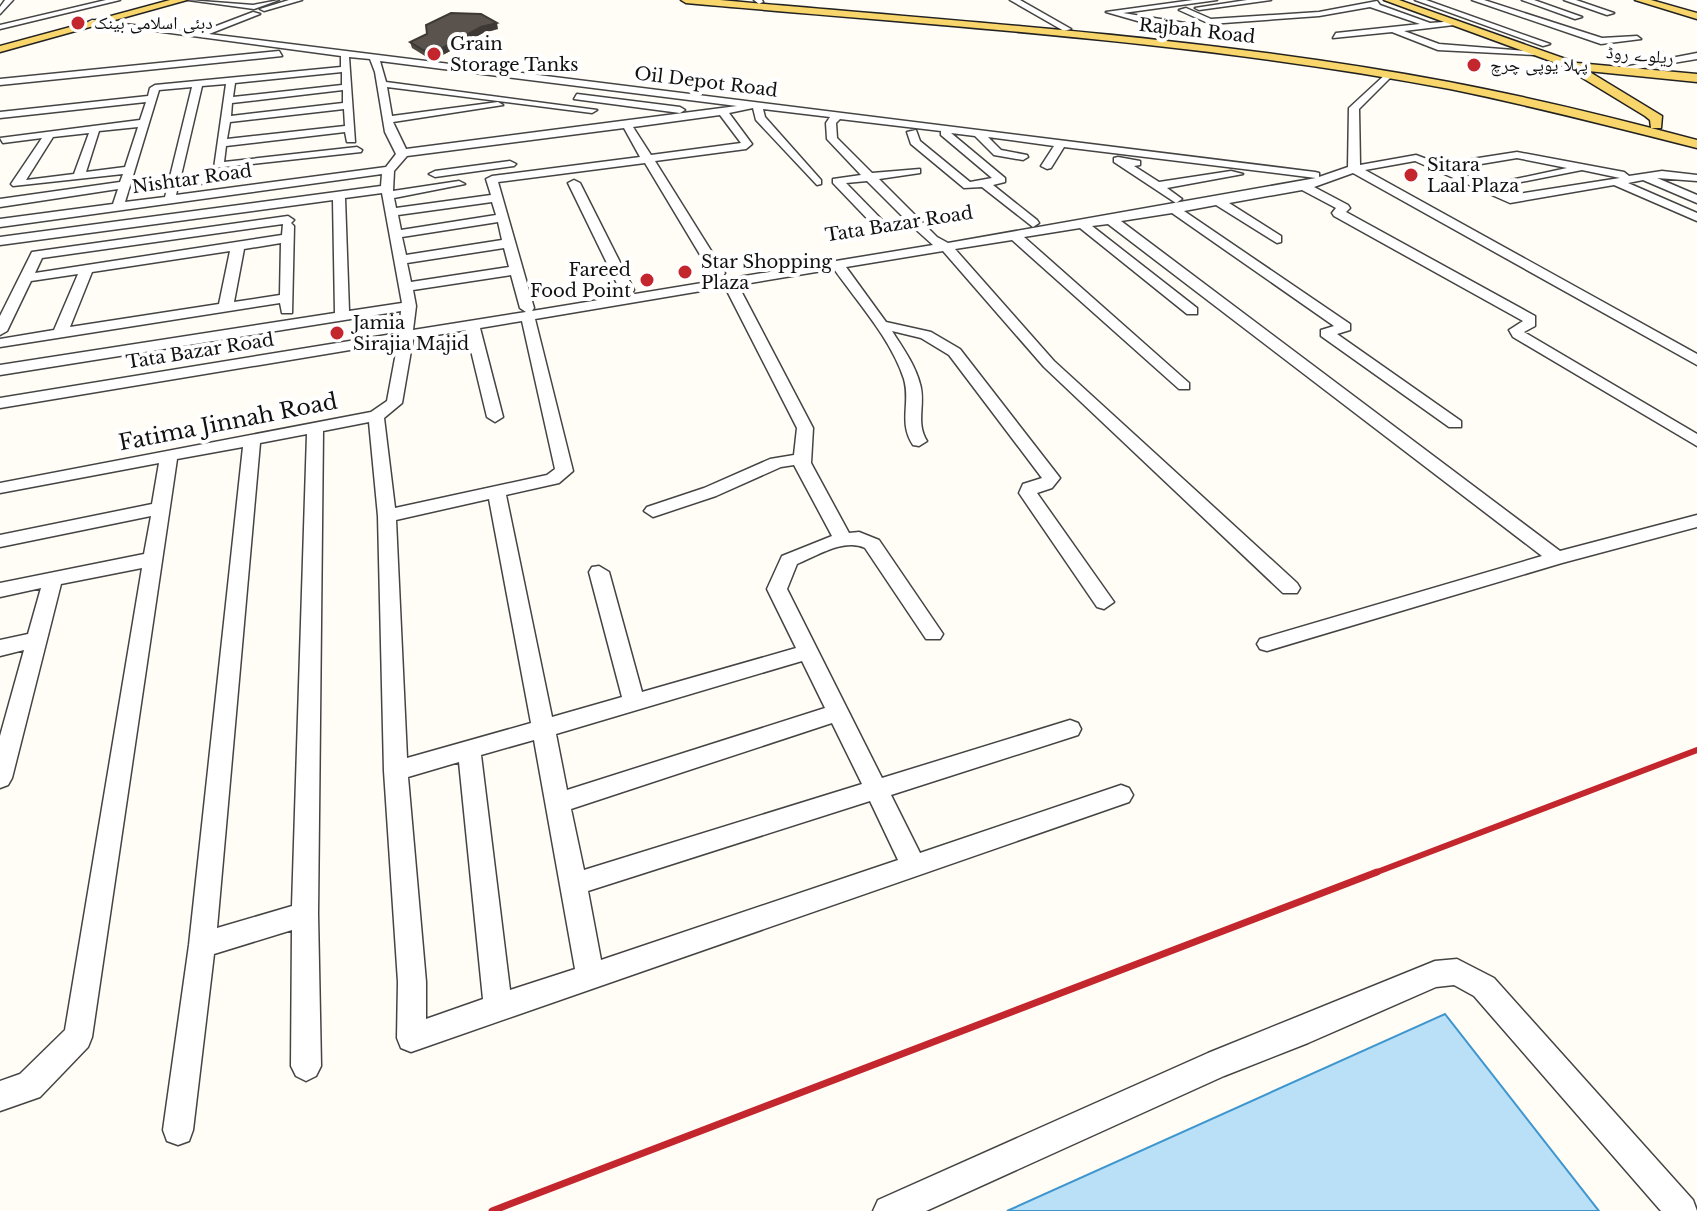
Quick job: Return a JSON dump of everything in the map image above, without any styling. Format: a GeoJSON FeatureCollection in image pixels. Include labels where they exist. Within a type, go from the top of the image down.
{"type":"FeatureCollection","features":[{"type":"Feature","properties":{"kind":"main road"},"geometry":{"type":"LineString","coordinates":[[0,48],[174,0]]}},
{"type":"Feature","properties":{"kind":"main road"},"geometry":{"type":"LineString","coordinates":[[0,48],[182,0]]}},
{"type":"Feature","properties":{"kind":"main road","name":"Rajbah Road"},"geometry":{"type":"LineString","coordinates":[[686,0],[1067,29],[1286,52],[1469,86],[1697,137]]}},
{"type":"Feature","properties":{"kind":"main road","name":"Rajbah Road"},"geometry":{"type":"LineString","coordinates":[[744,0],[783,1],[866,14],[1215,51],[1469,86]]}},
{"type":"Feature","properties":{"kind":"main road","name":"ریلوے روڈ"},"geometry":{"type":"LineString","coordinates":[[1389,0],[1541,48],[1580,66],[1697,76]]}},
{"type":"Feature","properties":{"kind":"main road","name":"ریلوے روڈ"},"geometry":{"type":"LineString","coordinates":[[1400,0],[1580,66],[1697,76]]}},
{"type":"Feature","properties":{"kind":"main road"},"geometry":{"type":"LineString","coordinates":[[1640,0],[1697,14]]}},
{"type":"Feature","properties":{"kind":"main road"},"geometry":{"type":"LineString","coordinates":[[1654,0],[1697,14]]}},
{"type":"Feature","properties":{"kind":"main road","name":"ریلوے روڈ"},"geometry":{"type":"LineString","coordinates":[[1580,66],[1583,73],[1653,115],[1652,128]]}},
{"type":"Feature","properties":{"kind":"main road","name":"Rajbah Road"},"geometry":{"type":"LineString","coordinates":[[1652,128],[1697,144]]}},
{"type":"Feature","properties":{"kind":"street"},"geometry":{"type":"LineString","coordinates":[[0,12],[9,0]]}},
{"type":"Feature","properties":{"kind":"street"},"geometry":{"type":"LineString","coordinates":[[41,19],[52,5],[71,0]]}},
{"type":"Feature","properties":{"kind":"street"},"geometry":{"type":"LineString","coordinates":[[0,27],[116,0]]}},
{"type":"Feature","properties":{"kind":"street"},"geometry":{"type":"LineString","coordinates":[[192,0],[255,11],[269,10],[298,0]]}},
{"type":"Feature","properties":{"kind":"street"},"geometry":{"type":"LineString","coordinates":[[197,35],[275,0]]}},
{"type":"Feature","properties":{"kind":"street"},"geometry":{"type":"LineString","coordinates":[[1014,0],[1067,29]]}},
{"type":"Feature","properties":{"kind":"street"},"geometry":{"type":"LineString","coordinates":[[1182,25],[1148,22],[1110,12],[1213,0]]}},
{"type":"Feature","properties":{"kind":"street"},"geometry":{"type":"LineString","coordinates":[[1267,0],[1183,10],[1207,21],[1337,10],[1368,1]]}},
{"type":"Feature","properties":{"kind":"street"},"geometry":{"type":"LineString","coordinates":[[1419,0],[1541,48]]}},
{"type":"Feature","properties":{"kind":"street"},"geometry":{"type":"LineString","coordinates":[[1476,0],[1606,42],[1634,42],[1674,60]]}},
{"type":"Feature","properties":{"kind":"street"},"geometry":{"type":"LineString","coordinates":[[1526,0],[1578,17]]}},
{"type":"Feature","properties":{"kind":"street"},"geometry":{"type":"LineString","coordinates":[[1568,0],[1610,13]]}},
{"type":"Feature","properties":{"kind":"street"},"geometry":{"type":"LineString","coordinates":[[1295,8],[1368,1],[1500,51]]}},
{"type":"Feature","properties":{"kind":"street"},"geometry":{"type":"LineString","coordinates":[[1232,4],[1261,17]]}},
{"type":"Feature","properties":{"kind":"street"},"geometry":{"type":"LineString","coordinates":[[1322,5],[1337,10]]}},
{"type":"Feature","properties":{"kind":"street","name":"Oil Depot Road"},"geometry":{"type":"LineString","coordinates":[[95,22],[314,50],[350,103],[374,58],[1061,143],[1310,181]]}},
{"type":"Feature","properties":{"kind":"street"},"geometry":{"type":"LineString","coordinates":[[1336,36],[1454,23]]}},
{"type":"Feature","properties":{"kind":"street"},"geometry":{"type":"LineString","coordinates":[[1412,28],[1471,49]]}},
{"type":"Feature","properties":{"kind":"street"},"geometry":{"type":"LineString","coordinates":[[1394,30],[1438,47],[1500,51],[1541,48]]}},
{"type":"Feature","properties":{"kind":"street"},"geometry":{"type":"LineString","coordinates":[[1376,32],[1399,41]]}},
{"type":"Feature","properties":{"kind":"street"},"geometry":{"type":"LineString","coordinates":[[1352,34],[1428,43]]}},
{"type":"Feature","properties":{"kind":"street"},"geometry":{"type":"LineString","coordinates":[[1555,37],[1578,34]]}},
{"type":"Feature","properties":{"kind":"street"},"geometry":{"type":"LineString","coordinates":[[0,40],[34,37]]}},
{"type":"Feature","properties":{"kind":"street"},"geometry":{"type":"LineString","coordinates":[[160,71],[314,50]]}},
{"type":"Feature","properties":{"kind":"street"},"geometry":{"type":"LineString","coordinates":[[1619,69],[1697,56]]}},
{"type":"Feature","properties":{"kind":"street"},"geometry":{"type":"LineString","coordinates":[[374,58],[381,78],[389,126],[402,153],[402,158],[389,170],[388,192],[409,306],[394,403],[376,416],[387,516],[396,771],[412,982],[411,1038],[1121,795]]}},
{"type":"Feature","properties":{"kind":"street"},"geometry":{"type":"LineString","coordinates":[[118,81],[122,70]]}},
{"type":"Feature","properties":{"kind":"street"},"geometry":{"type":"LineString","coordinates":[[0,82],[122,70],[160,71],[350,103]]}},
{"type":"Feature","properties":{"kind":"street"},"geometry":{"type":"LineString","coordinates":[[118,207],[160,71]]}},
{"type":"Feature","properties":{"kind":"street"},"geometry":{"type":"LineString","coordinates":[[0,91],[76,83],[81,74]]}},
{"type":"Feature","properties":{"kind":"street"},"geometry":{"type":"LineString","coordinates":[[1388,75],[1354,108],[1354,169],[1697,360]]}},
{"type":"Feature","properties":{"kind":"street"},"geometry":{"type":"LineString","coordinates":[[381,78],[419,88],[665,119]]}},
{"type":"Feature","properties":{"kind":"street"},"geometry":{"type":"LineString","coordinates":[[381,78],[718,112],[747,144],[649,160],[492,179],[436,180]]}},
{"type":"Feature","properties":{"kind":"street"},"geometry":{"type":"LineString","coordinates":[[389,126],[525,102],[560,81]]}},
{"type":"Feature","properties":{"kind":"street"},"geometry":{"type":"LineString","coordinates":[[198,84],[225,116]]}},
{"type":"Feature","properties":{"kind":"street"},"geometry":{"type":"LineString","coordinates":[[12,126],[151,99],[198,84]]}},
{"type":"Feature","properties":{"kind":"street"},"geometry":{"type":"LineString","coordinates":[[169,200],[198,84]]}},
{"type":"Feature","properties":{"kind":"street"},"geometry":{"type":"LineString","coordinates":[[419,88],[426,121]]}},
{"type":"Feature","properties":{"kind":"street"},"geometry":{"type":"LineString","coordinates":[[64,108],[71,95]]}},
{"type":"Feature","properties":{"kind":"street"},"geometry":{"type":"LineString","coordinates":[[0,115],[64,108],[112,98],[151,99]]}},
{"type":"Feature","properties":{"kind":"street"},"geometry":{"type":"LineString","coordinates":[[225,116],[350,103]]}},
{"type":"Feature","properties":{"kind":"street"},"geometry":{"type":"LineString","coordinates":[[225,116],[350,103]]}},
{"type":"Feature","properties":{"kind":"street"},"geometry":{"type":"LineString","coordinates":[[225,116],[350,103]]}},
{"type":"Feature","properties":{"kind":"street"},"geometry":{"type":"LineString","coordinates":[[225,116],[350,103]]}},
{"type":"Feature","properties":{"kind":"street"},"geometry":{"type":"LineString","coordinates":[[350,103],[356,174]]}},
{"type":"Feature","properties":{"kind":"street"},"geometry":{"type":"LineString","coordinates":[[173,184],[350,103]]}},
{"type":"Feature","properties":{"kind":"street"},"geometry":{"type":"LineString","coordinates":[[629,130],[665,119],[757,104],[760,118],[817,182]]}},
{"type":"Feature","properties":{"kind":"street"},"geometry":{"type":"LineString","coordinates":[[518,114],[564,107]]}},
{"type":"Feature","properties":{"kind":"street"},"geometry":{"type":"LineString","coordinates":[[2,142],[21,112]]}},
{"type":"Feature","properties":{"kind":"street"},"geometry":{"type":"LineString","coordinates":[[839,114],[831,123],[832,139],[868,177],[939,243],[1049,364],[1290,588]]}},
{"type":"Feature","properties":{"kind":"street"},"geometry":{"type":"LineString","coordinates":[[566,119],[597,115]]}},
{"type":"Feature","properties":{"kind":"street"},"geometry":{"type":"LineString","coordinates":[[426,121],[503,116]]}},
{"type":"Feature","properties":{"kind":"street"},"geometry":{"type":"LineString","coordinates":[[2,142],[144,123]]}},
{"type":"Feature","properties":{"kind":"street"},"geometry":{"type":"LineString","coordinates":[[402,153],[432,154],[629,130],[729,123]]}},
{"type":"Feature","properties":{"kind":"street"},"geometry":{"type":"LineString","coordinates":[[79,176],[95,129]]}},
{"type":"Feature","properties":{"kind":"street"},"geometry":{"type":"LineString","coordinates":[[436,180],[429,138],[490,129]]}},
{"type":"Feature","properties":{"kind":"street"},"geometry":{"type":"LineString","coordinates":[[629,130],[724,277],[805,428],[802,463],[843,539]]}},
{"type":"Feature","properties":{"kind":"street"},"geometry":{"type":"LineString","coordinates":[[912,132],[915,142],[968,186],[1001,180],[945,133]]}},
{"type":"Feature","properties":{"kind":"street"},"geometry":{"type":"LineString","coordinates":[[977,132],[998,153],[1023,157]]}},
{"type":"Feature","properties":{"kind":"street"},"geometry":{"type":"LineString","coordinates":[[50,134],[17,184],[130,170]]}},
{"type":"Feature","properties":{"kind":"street"},"geometry":{"type":"LineString","coordinates":[[0,241],[289,202],[388,192],[488,167],[740,135]]}},
{"type":"Feature","properties":{"kind":"street"},"geometry":{"type":"LineString","coordinates":[[1047,166],[1061,143]]}},
{"type":"Feature","properties":{"kind":"street"},"geometry":{"type":"LineString","coordinates":[[387,516],[553,479],[564,471],[528,312],[482,148]]}},
{"type":"Feature","properties":{"kind":"street"},"geometry":{"type":"LineString","coordinates":[[1439,168],[1517,155],[1640,177],[1697,199]]}},
{"type":"Feature","properties":{"kind":"street","name":"Tata Bazar Road"},"geometry":{"type":"LineString","coordinates":[[406,337],[433,325],[939,243],[1082,224],[1175,204],[1218,201],[1411,158],[1502,198],[1516,199],[1673,173],[1697,178]]}},
{"type":"Feature","properties":{"kind":"street"},"geometry":{"type":"LineString","coordinates":[[1157,186],[1237,174],[1118,160],[1345,327],[1326,333],[1455,424]]}},
{"type":"Feature","properties":{"kind":"street"},"geometry":{"type":"LineString","coordinates":[[1497,177],[1553,161]]}},
{"type":"Feature","properties":{"kind":"street"},"geometry":{"type":"LineString","coordinates":[[1465,163],[1535,196]]}},
{"type":"Feature","properties":{"kind":"street"},"geometry":{"type":"LineString","coordinates":[[1497,177],[1586,167]]}},
{"type":"Feature","properties":{"kind":"street","name":"Nishtar Road"},"geometry":{"type":"LineString","coordinates":[[0,223],[389,170]]}},
{"type":"Feature","properties":{"kind":"street"},"geometry":{"type":"LineString","coordinates":[[915,223],[883,228],[837,181],[916,171]]}},
{"type":"Feature","properties":{"kind":"street"},"geometry":{"type":"LineString","coordinates":[[1310,181],[1344,208],[1338,213],[1530,319],[1530,323],[1516,330],[1518,334],[1697,441]]}},
{"type":"Feature","properties":{"kind":"street","name":"Tata Bazar Road"},"geometry":{"type":"LineString","coordinates":[[0,404],[472,326],[627,290],[836,263],[1033,223],[1175,204],[1310,181]]}},
{"type":"Feature","properties":{"kind":"street"},"geometry":{"type":"LineString","coordinates":[[1614,181],[1697,217]]}},
{"type":"Feature","properties":{"kind":"street"},"geometry":{"type":"LineString","coordinates":[[574,183],[627,290]]}},
{"type":"Feature","properties":{"kind":"street"},"geometry":{"type":"LineString","coordinates":[[984,183],[1033,223]]}},
{"type":"Feature","properties":{"kind":"street"},"geometry":{"type":"LineString","coordinates":[[0,203],[125,185]]}},
{"type":"Feature","properties":{"kind":"street"},"geometry":{"type":"LineString","coordinates":[[339,196],[342,316]]}},
{"type":"Feature","properties":{"kind":"street"},"geometry":{"type":"LineString","coordinates":[[392,212],[498,198]]}},
{"type":"Feature","properties":{"kind":"street"},"geometry":{"type":"LineString","coordinates":[[1218,201],[1277,239]]}},
{"type":"Feature","properties":{"kind":"street"},"geometry":{"type":"LineString","coordinates":[[286,325],[289,202]]}},
{"type":"Feature","properties":{"kind":"street"},"geometry":{"type":"LineString","coordinates":[[396,234],[503,218]]}},
{"type":"Feature","properties":{"kind":"street"},"geometry":{"type":"LineString","coordinates":[[1110,219],[1557,558]]}},
{"type":"Feature","properties":{"kind":"street"},"geometry":{"type":"LineString","coordinates":[[37,255],[288,220]]}},
{"type":"Feature","properties":{"kind":"street"},"geometry":{"type":"LineString","coordinates":[[1082,224],[1192,311]]}},
{"type":"Feature","properties":{"kind":"street"},"geometry":{"type":"LineString","coordinates":[[0,331],[45,235]]}},
{"type":"Feature","properties":{"kind":"street"},"geometry":{"type":"LineString","coordinates":[[1014,235],[1184,386]]}},
{"type":"Feature","properties":{"kind":"street"},"geometry":{"type":"LineString","coordinates":[[27,278],[288,238]]}},
{"type":"Feature","properties":{"kind":"street"},"geometry":{"type":"LineString","coordinates":[[400,260],[510,243]]}},
{"type":"Feature","properties":{"kind":"street"},"geometry":{"type":"LineString","coordinates":[[226,306],[238,245]]}},
{"type":"Feature","properties":{"kind":"street"},"geometry":{"type":"LineString","coordinates":[[836,263],[882,326],[914,390],[910,416],[913,434],[919,441]]}},
{"type":"Feature","properties":{"kind":"street"},"geometry":{"type":"LineString","coordinates":[[60,333],[87,269]]}},
{"type":"Feature","properties":{"kind":"street"},"geometry":{"type":"LineString","coordinates":[[405,287],[517,270]]}},
{"type":"Feature","properties":{"kind":"street"},"geometry":{"type":"LineString","coordinates":[[0,343],[287,298]]}},
{"type":"Feature","properties":{"kind":"street"},"geometry":{"type":"LineString","coordinates":[[0,370],[409,306]]}},
{"type":"Feature","properties":{"kind":"street"},"geometry":{"type":"LineString","coordinates":[[472,326],[495,417]]}},
{"type":"Feature","properties":{"kind":"street"},"geometry":{"type":"LineString","coordinates":[[882,326],[926,334],[952,347],[1051,478],[1046,484],[1029,488],[1028,493],[1104,602]]}},
{"type":"Feature","properties":{"kind":"street","name":"Fatima Jinnah Road"},"geometry":{"type":"LineString","coordinates":[[0,488],[376,416]]}},
{"type":"Feature","properties":{"kind":"street"},"geometry":{"type":"LineString","coordinates":[[306,1066],[305,914],[315,429]]}},
{"type":"Feature","properties":{"kind":"street"},"geometry":{"type":"LineString","coordinates":[[178,1130],[202,945],[252,440]]}},
{"type":"Feature","properties":{"kind":"street"},"geometry":{"type":"LineString","coordinates":[[0,1096],[29,1086],[78,1037],[169,456]]}},
{"type":"Feature","properties":{"kind":"street"},"geometry":{"type":"LineString","coordinates":[[653,511],[710,492],[776,463],[803,458]]}},
{"type":"Feature","properties":{"kind":"street"},"geometry":{"type":"LineString","coordinates":[[497,492],[590,977]]}},
{"type":"Feature","properties":{"kind":"street"},"geometry":{"type":"LineString","coordinates":[[0,541],[161,508]]}},
{"type":"Feature","properties":{"kind":"street"},"geometry":{"type":"LineString","coordinates":[[1267,644],[1557,558],[1697,521]]}},
{"type":"Feature","properties":{"kind":"street"},"geometry":{"type":"LineString","coordinates":[[914,866],[777,589],[781,574],[789,560],[843,539],[859,538],[872,544],[933,634]]}},
{"type":"Feature","properties":{"kind":"street"},"geometry":{"type":"LineString","coordinates":[[0,590],[153,559]]}},
{"type":"Feature","properties":{"kind":"street"},"geometry":{"type":"LineString","coordinates":[[599,572],[634,702]]}},
{"type":"Feature","properties":{"kind":"street"},"geometry":{"type":"LineString","coordinates":[[0,778],[8,716],[37,640],[53,579]]}},
{"type":"Feature","properties":{"kind":"street"},"geometry":{"type":"LineString","coordinates":[[0,648],[37,640]]}},
{"type":"Feature","properties":{"kind":"street"},"geometry":{"type":"LineString","coordinates":[[396,771],[808,652]]}},
{"type":"Feature","properties":{"kind":"street"},"geometry":{"type":"LineString","coordinates":[[559,803],[838,712]]}},
{"type":"Feature","properties":{"kind":"street"},"geometry":{"type":"LineString","coordinates":[[574,884],[1070,729]]}},
{"type":"Feature","properties":{"kind":"street"},"geometry":{"type":"LineString","coordinates":[[469,750],[498,1008]]}},
{"type":"Feature","properties":{"kind":"street"},"geometry":{"type":"LineString","coordinates":[[202,945],[305,914]]}},
{"type":"Feature","properties":{"kind":"street"},"geometry":{"type":"LineString","coordinates":[[889,1211],[1218,1063],[1298,1033],[1435,974],[1457,972],[1484,987],[1682,1211]]}},
{"type":"Feature","properties":{"kind":"water"},"geometry":{"type":"Polygon","coordinates":[[[1445,1014],[1599,1211],[1007,1211],[1445,1014]]]}},
{"type":"Feature","properties":{"kind":"building"},"geometry":{"type":"Polygon","coordinates":[[[451,13],[481,14],[497,23],[481,27],[439,50],[423,50],[410,42],[427,34],[426,25],[451,13]]]}},
{"type":"Feature","properties":{"kind":"railway"},"geometry":{"type":"LineString","coordinates":[[1372,874],[1697,750]]}},
{"type":"Feature","properties":{"kind":"railway"},"geometry":{"type":"LineString","coordinates":[[492,1211],[1377,872]]}},
{"type":"Feature","properties":{"kind":"place","name":"دبئی اسلامی بینک"},"geometry":{"type":"Point","coordinates":[78,23]}},
{"type":"Feature","properties":{"kind":"place","name":"Grain Storage Tanks"},"geometry":{"type":"Point","coordinates":[434,54]}},
{"type":"Feature","properties":{"kind":"place","name":"پہلا یوپی چرچ"},"geometry":{"type":"Point","coordinates":[1474,65]}},
{"type":"Feature","properties":{"kind":"place","name":"Sitara Laal Plaza"},"geometry":{"type":"Point","coordinates":[1411,175]}},
{"type":"Feature","properties":{"kind":"place","name":"Star Shopping Plaza"},"geometry":{"type":"Point","coordinates":[685,272]}},
{"type":"Feature","properties":{"kind":"place","name":"Fareed Food Point"},"geometry":{"type":"Point","coordinates":[647,280]}},
{"type":"Feature","properties":{"kind":"place","name":"Jamia Sirajia Majid"},"geometry":{"type":"Point","coordinates":[337,333]}}]}
